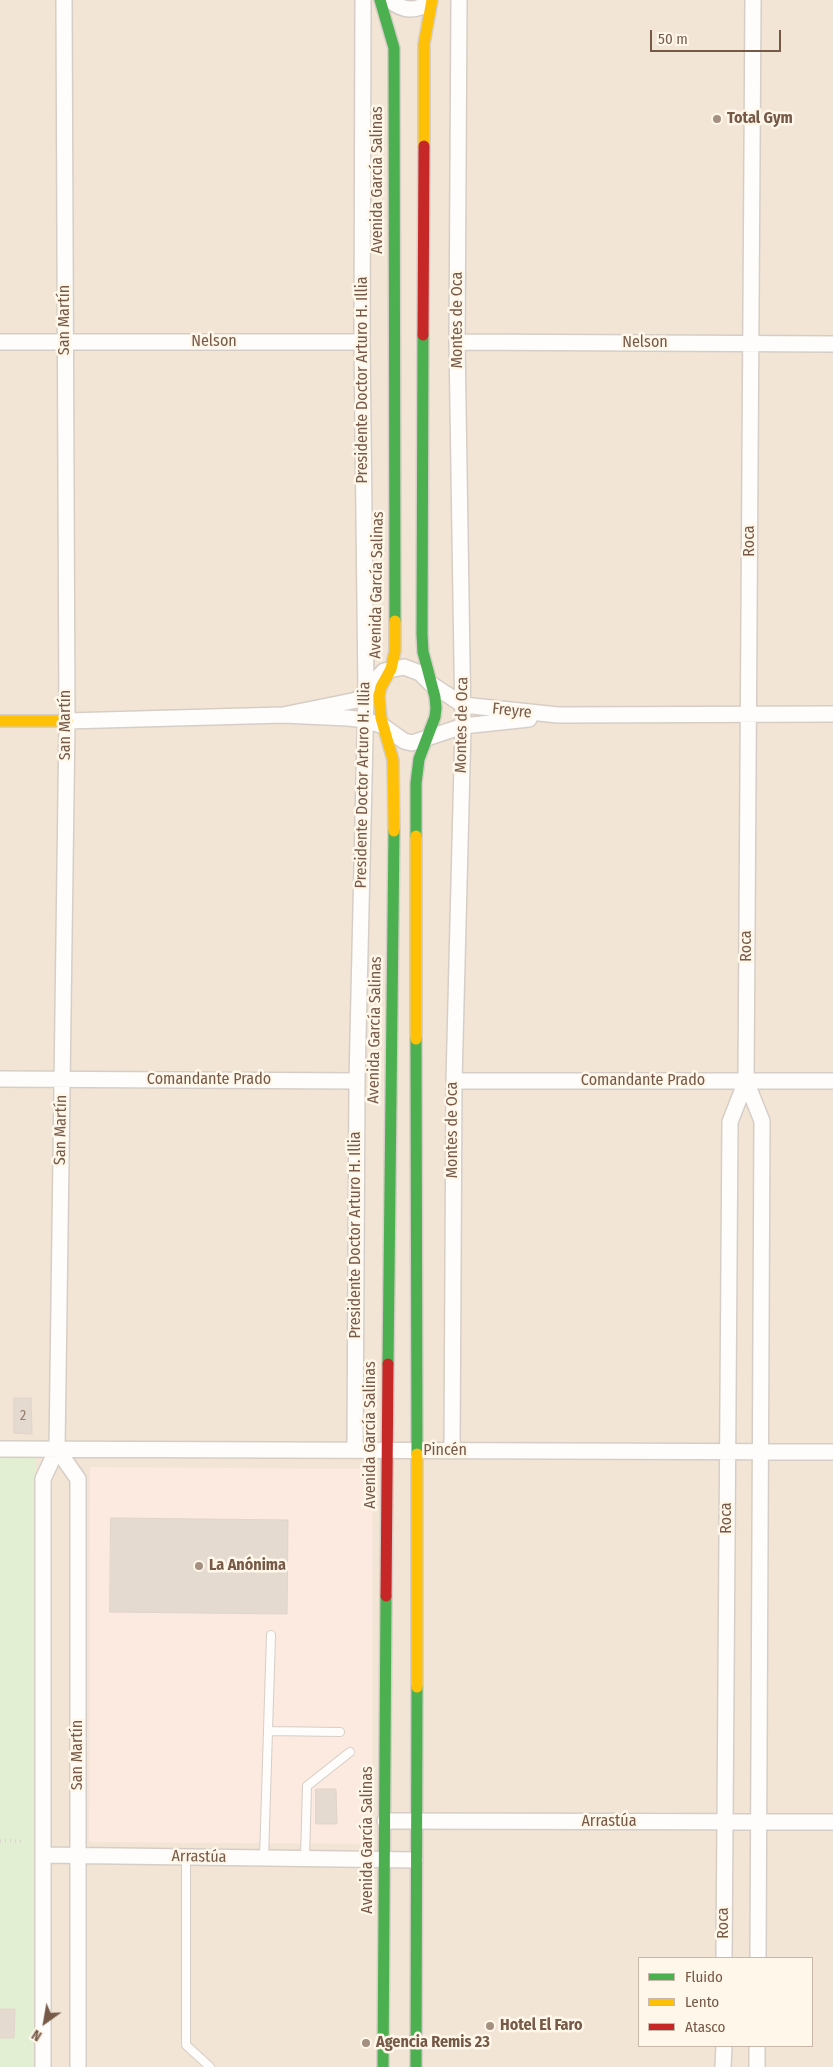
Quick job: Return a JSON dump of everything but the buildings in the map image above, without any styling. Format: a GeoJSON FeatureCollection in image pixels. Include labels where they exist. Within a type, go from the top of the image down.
{"type":"FeatureCollection","features":[{"type":"Feature","properties":{"kind":"main road","name":"Avenida García Salinas"},"geometry":{"type":"LineString","coordinates":[[380,0],[394,48],[395,651],[391,669],[381,687],[379,696],[383,726],[391,750],[394,793],[383,2067]]}},
{"type":"Feature","properties":{"kind":"main road"},"geometry":{"type":"LineString","coordinates":[[416,2067],[416,782],[419,759],[435,717],[435,697],[423,652],[422,634],[424,44],[431,0]]}},
{"type":"Feature","properties":{"kind":"main road"},"geometry":{"type":"LineString","coordinates":[[0,721],[67,721]]}},
{"type":"Feature","properties":{"kind":"street","name":"San Martín"},"geometry":{"type":"LineString","coordinates":[[43,2067],[43,1479],[57,1449],[67,721],[64,0]]}},
{"type":"Feature","properties":{"kind":"street","name":"Presidente Doctor Arturo H. Illia"},"geometry":{"type":"LineString","coordinates":[[354,1450],[357,1080],[366,692],[362,342],[363,0]]}},
{"type":"Feature","properties":{"kind":"street"},"geometry":{"type":"LineString","coordinates":[[390,0],[403,8],[412,9],[431,0]]}},
{"type":"Feature","properties":{"kind":"street","name":"Montes de Oca"},"geometry":{"type":"LineString","coordinates":[[452,1451],[454,1081],[463,726],[457,342],[459,0]]}},
{"type":"Feature","properties":{"kind":"street","name":"Roca"},"geometry":{"type":"LineString","coordinates":[[724,1957],[730,1122],[746,1081],[753,0]]}},
{"type":"Feature","properties":{"kind":"street","name":"Nelson"},"geometry":{"type":"LineString","coordinates":[[0,342],[362,342]]}},
{"type":"Feature","properties":{"kind":"street","name":"Nelson"},"geometry":{"type":"LineString","coordinates":[[457,342],[833,344]]}},
{"type":"Feature","properties":{"kind":"street","name":"Freyre"},"geometry":{"type":"LineString","coordinates":[[283,715],[357,700],[384,671],[404,667],[420,673],[431,684],[463,706],[558,715],[833,714]]}},
{"type":"Feature","properties":{"kind":"street","name":"Freyre"},"geometry":{"type":"LineString","coordinates":[[67,721],[283,715],[365,720],[383,726],[404,741],[412,743],[463,726],[558,715]]}},
{"type":"Feature","properties":{"kind":"street","name":"Comandante Prado"},"geometry":{"type":"LineString","coordinates":[[0,1079],[357,1080]]}},
{"type":"Feature","properties":{"kind":"street","name":"Comandante Prado"},"geometry":{"type":"LineString","coordinates":[[454,1081],[833,1081]]}},
{"type":"Feature","properties":{"kind":"street","name":"Roca"},"geometry":{"type":"LineString","coordinates":[[746,1081],[762,1121],[758,1957]]}},
{"type":"Feature","properties":{"kind":"street","name":"Pincén"},"geometry":{"type":"LineString","coordinates":[[0,1449],[833,1452]]}},
{"type":"Feature","properties":{"kind":"street","name":"San Martín"},"geometry":{"type":"LineString","coordinates":[[57,1449],[78,1479],[78,2067]]}},
{"type":"Feature","properties":{"kind":"street","name":"Arrastúa"},"geometry":{"type":"LineString","coordinates":[[385,1822],[833,1822]]}},
{"type":"Feature","properties":{"kind":"street","name":"Arrastúa"},"geometry":{"type":"LineString","coordinates":[[43,1855],[415,1860]]}},
{"type":"Feature","properties":{"kind":"street"},"geometry":{"type":"LineString","coordinates":[[724,2047],[724,2067]]}},
{"type":"Feature","properties":{"kind":"street"},"geometry":{"type":"LineString","coordinates":[[757,2047],[757,2067]]}},
{"type":"Feature","properties":{"kind":"lane"},"geometry":{"type":"LineString","coordinates":[[264,1858],[271,1635]]}},
{"type":"Feature","properties":{"kind":"lane"},"geometry":{"type":"LineString","coordinates":[[268,1731],[340,1732]]}},
{"type":"Feature","properties":{"kind":"lane"},"geometry":{"type":"LineString","coordinates":[[305,1858],[307,1786],[350,1752]]}},
{"type":"Feature","properties":{"kind":"lane"},"geometry":{"type":"LineString","coordinates":[[186,1857],[186,2045],[210,2067]]}},
{"type":"Feature","properties":{"kind":"path"},"geometry":{"type":"LineString","coordinates":[[0,1840],[21,1841]]}},
{"type":"Feature","properties":{"kind":"shaded area"},"geometry":{"type":"Polygon","coordinates":[[[0,0],[833,0],[833,2067],[0,2067],[0,0]]]}},
{"type":"Feature","properties":{"kind":"shaded area"},"geometry":{"type":"Polygon","coordinates":[[[90,1467],[373,1469],[372,1844],[89,1842],[90,1467]]]}},
{"type":"Feature","properties":{"kind":"green space"},"geometry":{"type":"Polygon","coordinates":[[[0,1456],[35,1456],[36,2067],[0,2067],[0,1456]]]}},
{"type":"Feature","properties":{"kind":"traffic: fast"},"geometry":{"type":"LineString","coordinates":[[380,0],[394,48],[395,621]]}},
{"type":"Feature","properties":{"kind":"traffic: fast"},"geometry":{"type":"LineString","coordinates":[[416,836],[416,783],[419,759],[435,717],[436,708],[435,697],[423,652],[422,634],[423,335]]}},
{"type":"Feature","properties":{"kind":"traffic: fast"},"geometry":{"type":"LineString","coordinates":[[388,1364],[394,831]]}},
{"type":"Feature","properties":{"kind":"traffic: fast"},"geometry":{"type":"LineString","coordinates":[[416,1039],[417,1454]]}},
{"type":"Feature","properties":{"kind":"traffic: fast"},"geometry":{"type":"LineString","coordinates":[[383,2067],[386,1596]]}},
{"type":"Feature","properties":{"kind":"traffic: fast"},"geometry":{"type":"LineString","coordinates":[[416,2067],[417,1687]]}},
{"type":"Feature","properties":{"kind":"traffic: slow"},"geometry":{"type":"LineString","coordinates":[[424,146],[424,44],[432,0]]}},
{"type":"Feature","properties":{"kind":"traffic: slow"},"geometry":{"type":"LineString","coordinates":[[394,831],[393,760],[381,718],[379,696],[381,687],[391,669],[395,651],[395,621]]}},
{"type":"Feature","properties":{"kind":"traffic: slow"},"geometry":{"type":"LineString","coordinates":[[0,721],[67,721]]}},
{"type":"Feature","properties":{"kind":"traffic: slow"},"geometry":{"type":"LineString","coordinates":[[416,836],[416,1039]]}},
{"type":"Feature","properties":{"kind":"traffic: slow"},"geometry":{"type":"LineString","coordinates":[[417,1454],[417,1687]]}},
{"type":"Feature","properties":{"kind":"traffic: jam"},"geometry":{"type":"LineString","coordinates":[[423,335],[424,146]]}},
{"type":"Feature","properties":{"kind":"traffic: jam"},"geometry":{"type":"LineString","coordinates":[[386,1596],[388,1364]]}},
{"type":"Feature","properties":{"kind":"place","name":"Total Gym"},"geometry":{"type":"Point","coordinates":[717,119]}},
{"type":"Feature","properties":{"kind":"place","name":"La Anónima"},"geometry":{"type":"Point","coordinates":[199,1566]}},
{"type":"Feature","properties":{"kind":"place","name":"Hotel El Faro"},"geometry":{"type":"Point","coordinates":[490,2026]}},
{"type":"Feature","properties":{"kind":"place","name":"Agencia Remis 23"},"geometry":{"type":"Point","coordinates":[366,2043]}}]}
